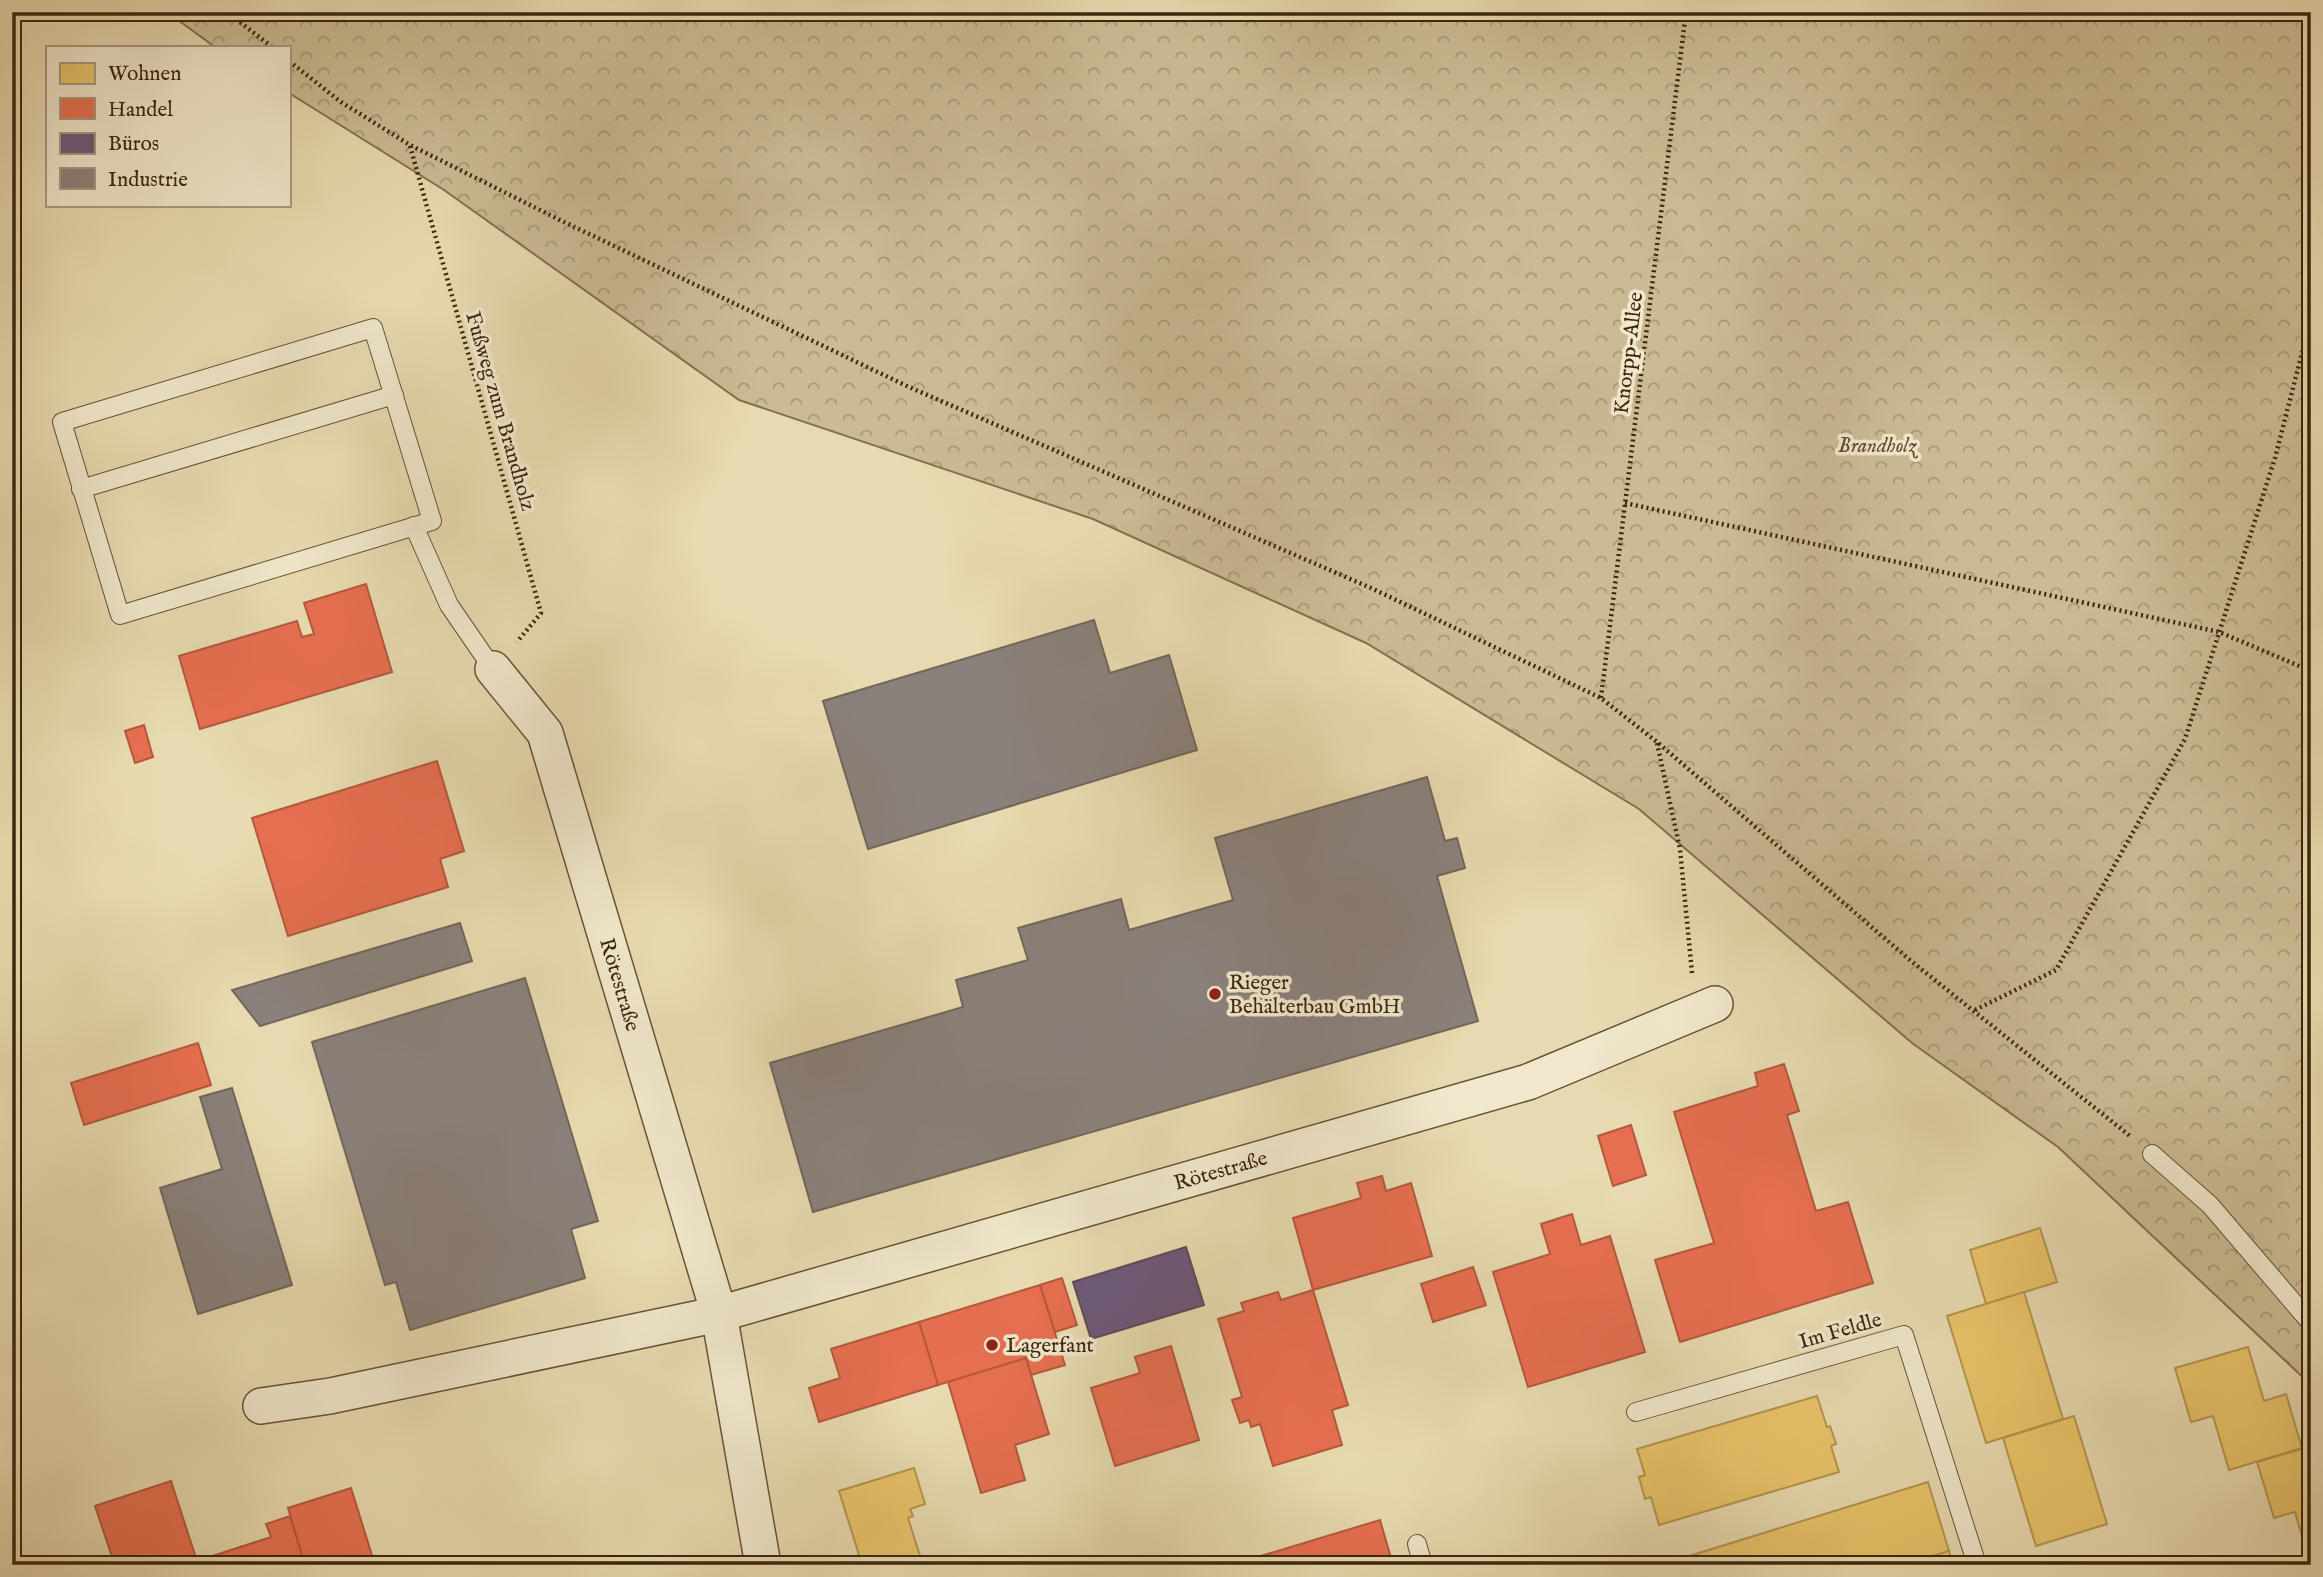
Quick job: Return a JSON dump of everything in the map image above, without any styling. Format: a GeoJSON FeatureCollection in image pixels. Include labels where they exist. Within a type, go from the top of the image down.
{"type":"FeatureCollection","features":[{"type":"Feature","properties":{"kind":"street","name":"Rötestraße"},"geometry":{"type":"LineString","coordinates":[[492,669],[545,733],[719,1314],[763,1565]]}},
{"type":"Feature","properties":{"kind":"street","name":"Rötestraße"},"geometry":{"type":"LineString","coordinates":[[261,1406],[330,1395],[719,1314],[1528,1082],[1705,1008]]}},
{"type":"Feature","properties":{"kind":"lane"},"geometry":{"type":"LineString","coordinates":[[373,328],[432,521],[120,615],[81,489],[62,422],[373,328]]}},
{"type":"Feature","properties":{"kind":"lane"},"geometry":{"type":"LineString","coordinates":[[81,489],[394,394]]}},
{"type":"Feature","properties":{"kind":"lane"},"geometry":{"type":"LineString","coordinates":[[414,526],[449,605],[492,669]]}},
{"type":"Feature","properties":{"kind":"lane"},"geometry":{"type":"LineString","coordinates":[[2152,1154],[2210,1205],[2311,1323]]}},
{"type":"Feature","properties":{"kind":"lane","name":"Im Feldle"},"geometry":{"type":"LineString","coordinates":[[1636,1412],[1904,1335],[1978,1565]]}},
{"type":"Feature","properties":{"kind":"lane"},"geometry":{"type":"LineString","coordinates":[[1417,1544],[1423,1565]]}},
{"type":"Feature","properties":{"kind":"path"},"geometry":{"type":"LineString","coordinates":[[227,12],[271,46]]}},
{"type":"Feature","properties":{"kind":"path","name":"Knorpp-Allee"},"geometry":{"type":"LineString","coordinates":[[1601,698],[1686,12]]}},
{"type":"Feature","properties":{"kind":"path"},"geometry":{"type":"LineString","coordinates":[[290,62],[341,102],[410,145],[562,221],[909,387],[1371,588],[1601,698],[1657,742],[1911,961],[2152,1154]]}},
{"type":"Feature","properties":{"kind":"path","name":"Fußweg zum Brandholz"},"geometry":{"type":"LineString","coordinates":[[410,145],[541,613],[492,669]]}},
{"type":"Feature","properties":{"kind":"path"},"geometry":{"type":"LineString","coordinates":[[1975,1010],[2056,970],[2185,739],[2275,458],[2311,318]]}},
{"type":"Feature","properties":{"kind":"path"},"geometry":{"type":"LineString","coordinates":[[1625,503],[2219,632],[2311,671]]}},
{"type":"Feature","properties":{"kind":"path"},"geometry":{"type":"LineString","coordinates":[[1657,742],[1680,849],[1705,1008]]}},
{"type":"Feature","properties":{"kind":"green space","name":"Brandholz"},"geometry":{"type":"Polygon","coordinates":[[[167,12],[2311,12],[2311,1385],[2058,1147],[1912,1043],[1639,809],[1366,643],[1093,519],[739,400],[444,190],[290,94],[290,46],[214,46],[167,12]]]}},
{"type":"Feature","properties":{"kind":"building: Wohnen"},"geometry":{"type":"Polygon","coordinates":[[[2040,1228],[2057,1282],[1986,1304],[1970,1250],[2040,1228]]]}},
{"type":"Feature","properties":{"kind":"building: Wohnen"},"geometry":{"type":"Polygon","coordinates":[[[2024,1292],[2063,1419],[1986,1443],[1947,1316],[2024,1292]]]}},
{"type":"Feature","properties":{"kind":"building: Wohnen"},"geometry":{"type":"Polygon","coordinates":[[[2248,1347],[2264,1401],[2286,1394],[2302,1448],[2229,1470],[2213,1416],[2191,1422],[2175,1368],[2248,1347]]]}},
{"type":"Feature","properties":{"kind":"building: Wohnen"},"geometry":{"type":"Polygon","coordinates":[[[1817,1396],[1827,1427],[1830,1426],[1836,1444],[1831,1446],[1839,1472],[1659,1525],[1651,1497],[1645,1499],[1639,1477],[1645,1475],[1637,1449],[1817,1396]]]}},
{"type":"Feature","properties":{"kind":"building: Wohnen"},"geometry":{"type":"Polygon","coordinates":[[[2074,1416],[2107,1524],[2036,1546],[2003,1438],[2074,1416]]]}},
{"type":"Feature","properties":{"kind":"building: Wohnen"},"geometry":{"type":"Polygon","coordinates":[[[2311,1446],[2310,1564],[2295,1512],[2274,1518],[2257,1462],[2311,1446]]]}},
{"type":"Feature","properties":{"kind":"building: Wohnen"},"geometry":{"type":"Polygon","coordinates":[[[914,1468],[925,1504],[910,1509],[913,1516],[908,1518],[923,1565],[836,1565],[835,1562],[859,1555],[839,1491],[914,1468]]]}},
{"type":"Feature","properties":{"kind":"building: Wohnen"},"geometry":{"type":"Polygon","coordinates":[[[1928,1482],[1949,1551],[1904,1565],[1671,1565],[1670,1562],[1928,1482]]]}},
{"type":"Feature","properties":{"kind":"building: Wohnen"},"geometry":{"type":"Polygon","coordinates":[[[1949,1551],[1953,1565],[1904,1565],[1949,1551]]]}},
{"type":"Feature","properties":{"kind":"building: Handel"},"geometry":{"type":"Polygon","coordinates":[[[366,584],[392,672],[200,729],[179,656],[297,621],[302,637],[314,634],[304,603],[366,584]]]}},
{"type":"Feature","properties":{"kind":"building: Handel"},"geometry":{"type":"Polygon","coordinates":[[[144,725],[153,757],[135,763],[125,731],[144,725]]]}},
{"type":"Feature","properties":{"kind":"building: Handel"},"geometry":{"type":"Polygon","coordinates":[[[437,761],[464,851],[440,859],[448,887],[288,936],[252,818],[437,761]]]}},
{"type":"Feature","properties":{"kind":"building: Handel"},"geometry":{"type":"Polygon","coordinates":[[[198,1043],[211,1085],[84,1125],[71,1083],[198,1043]]]}},
{"type":"Feature","properties":{"kind":"building: Handel"},"geometry":{"type":"Polygon","coordinates":[[[1784,1064],[1799,1111],[1787,1115],[1816,1211],[1848,1202],[1873,1283],[1680,1342],[1655,1260],[1714,1243],[1674,1112],[1758,1086],[1755,1073],[1784,1064]]]}},
{"type":"Feature","properties":{"kind":"building: Handel"},"geometry":{"type":"Polygon","coordinates":[[[1631,1125],[1646,1175],[1613,1186],[1598,1136],[1631,1125]]]}},
{"type":"Feature","properties":{"kind":"building: Handel"},"geometry":{"type":"Polygon","coordinates":[[[1382,1176],[1386,1191],[1411,1183],[1432,1256],[1313,1290],[1293,1218],[1361,1198],[1357,1183],[1382,1176]]]}},
{"type":"Feature","properties":{"kind":"building: Handel"},"geometry":{"type":"Polygon","coordinates":[[[1572,1214],[1581,1245],[1610,1236],[1645,1352],[1528,1387],[1493,1272],[1550,1254],[1541,1224],[1572,1214]]]}},
{"type":"Feature","properties":{"kind":"building: Handel"},"geometry":{"type":"Polygon","coordinates":[[[1473,1267],[1486,1305],[1433,1322],[1421,1284],[1473,1267]]]}},
{"type":"Feature","properties":{"kind":"building: Handel"},"geometry":{"type":"Polygon","coordinates":[[[1062,1278],[1077,1325],[1055,1332],[1040,1285],[1062,1278]]]}},
{"type":"Feature","properties":{"kind":"building: Handel","name":"Lagerfant"},"geometry":{"type":"Polygon","coordinates":[[[1040,1285],[1065,1365],[1031,1375],[1026,1358],[938,1385],[919,1322],[1040,1285]]]}},
{"type":"Feature","properties":{"kind":"building: Handel"},"geometry":{"type":"Polygon","coordinates":[[[1313,1290],[1348,1405],[1332,1410],[1342,1445],[1273,1466],[1260,1424],[1251,1427],[1249,1420],[1240,1423],[1232,1400],[1242,1397],[1218,1319],[1244,1311],[1241,1303],[1278,1292],[1281,1300],[1313,1290]]]}},
{"type":"Feature","properties":{"kind":"building: Handel"},"geometry":{"type":"Polygon","coordinates":[[[919,1322],[938,1385],[819,1422],[809,1388],[840,1378],[831,1349],[919,1322]]]}},
{"type":"Feature","properties":{"kind":"building: Handel"},"geometry":{"type":"Polygon","coordinates":[[[1171,1346],[1199,1440],[1115,1466],[1091,1388],[1140,1373],[1135,1357],[1171,1346]]]}},
{"type":"Feature","properties":{"kind":"building: Handel"},"geometry":{"type":"Polygon","coordinates":[[[1026,1358],[1049,1434],[1015,1445],[1025,1480],[981,1493],[948,1382],[1026,1358]]]}},
{"type":"Feature","properties":{"kind":"building: Handel"},"geometry":{"type":"Polygon","coordinates":[[[171,1481],[197,1561],[271,1537],[266,1524],[290,1516],[305,1565],[109,1565],[114,1563],[95,1506],[171,1481]]]}},
{"type":"Feature","properties":{"kind":"building: Handel"},"geometry":{"type":"Polygon","coordinates":[[[351,1488],[375,1565],[305,1565],[288,1508],[351,1488]]]}},
{"type":"Feature","properties":{"kind":"building: Handel"},"geometry":{"type":"Polygon","coordinates":[[[1380,1520],[1393,1565],[1231,1565],[1380,1520]]]}},
{"type":"Feature","properties":{"kind":"building: Büros"},"geometry":{"type":"Polygon","coordinates":[[[1186,1247],[1204,1305],[1091,1339],[1073,1282],[1186,1247]]]}},
{"type":"Feature","properties":{"kind":"building: Industrie"},"geometry":{"type":"Polygon","coordinates":[[[1094,620],[1110,673],[1169,655],[1197,750],[868,849],[823,701],[1094,620]]]}},
{"type":"Feature","properties":{"kind":"building: Industrie","name":"Rieger Behälterbau GmbH"},"geometry":{"type":"Polygon","coordinates":[[[1427,777],[1445,841],[1457,838],[1465,868],[1437,876],[1478,1021],[813,1212],[770,1063],[963,1007],[956,980],[1028,960],[1018,928],[1121,899],[1129,930],[1233,900],[1215,838],[1427,777]]]}},
{"type":"Feature","properties":{"kind":"building: Industrie"},"geometry":{"type":"Polygon","coordinates":[[[460,923],[472,961],[260,1026],[232,990],[460,923]]]}},
{"type":"Feature","properties":{"kind":"building: Industrie"},"geometry":{"type":"Polygon","coordinates":[[[525,978],[598,1221],[571,1229],[585,1278],[410,1330],[396,1282],[385,1285],[312,1042],[525,978]]]}},
{"type":"Feature","properties":{"kind":"building: Industrie"},"geometry":{"type":"Polygon","coordinates":[[[232,1088],[292,1285],[198,1314],[160,1188],[222,1169],[200,1097],[232,1088]]]}},
{"type":"Feature","properties":{"kind":"place","name":"Rieger Behälterbau GmbH"},"geometry":{"type":"Point","coordinates":[1215,994]}},
{"type":"Feature","properties":{"kind":"place","name":"Lagerfant"},"geometry":{"type":"Point","coordinates":[992,1345]}}]}
